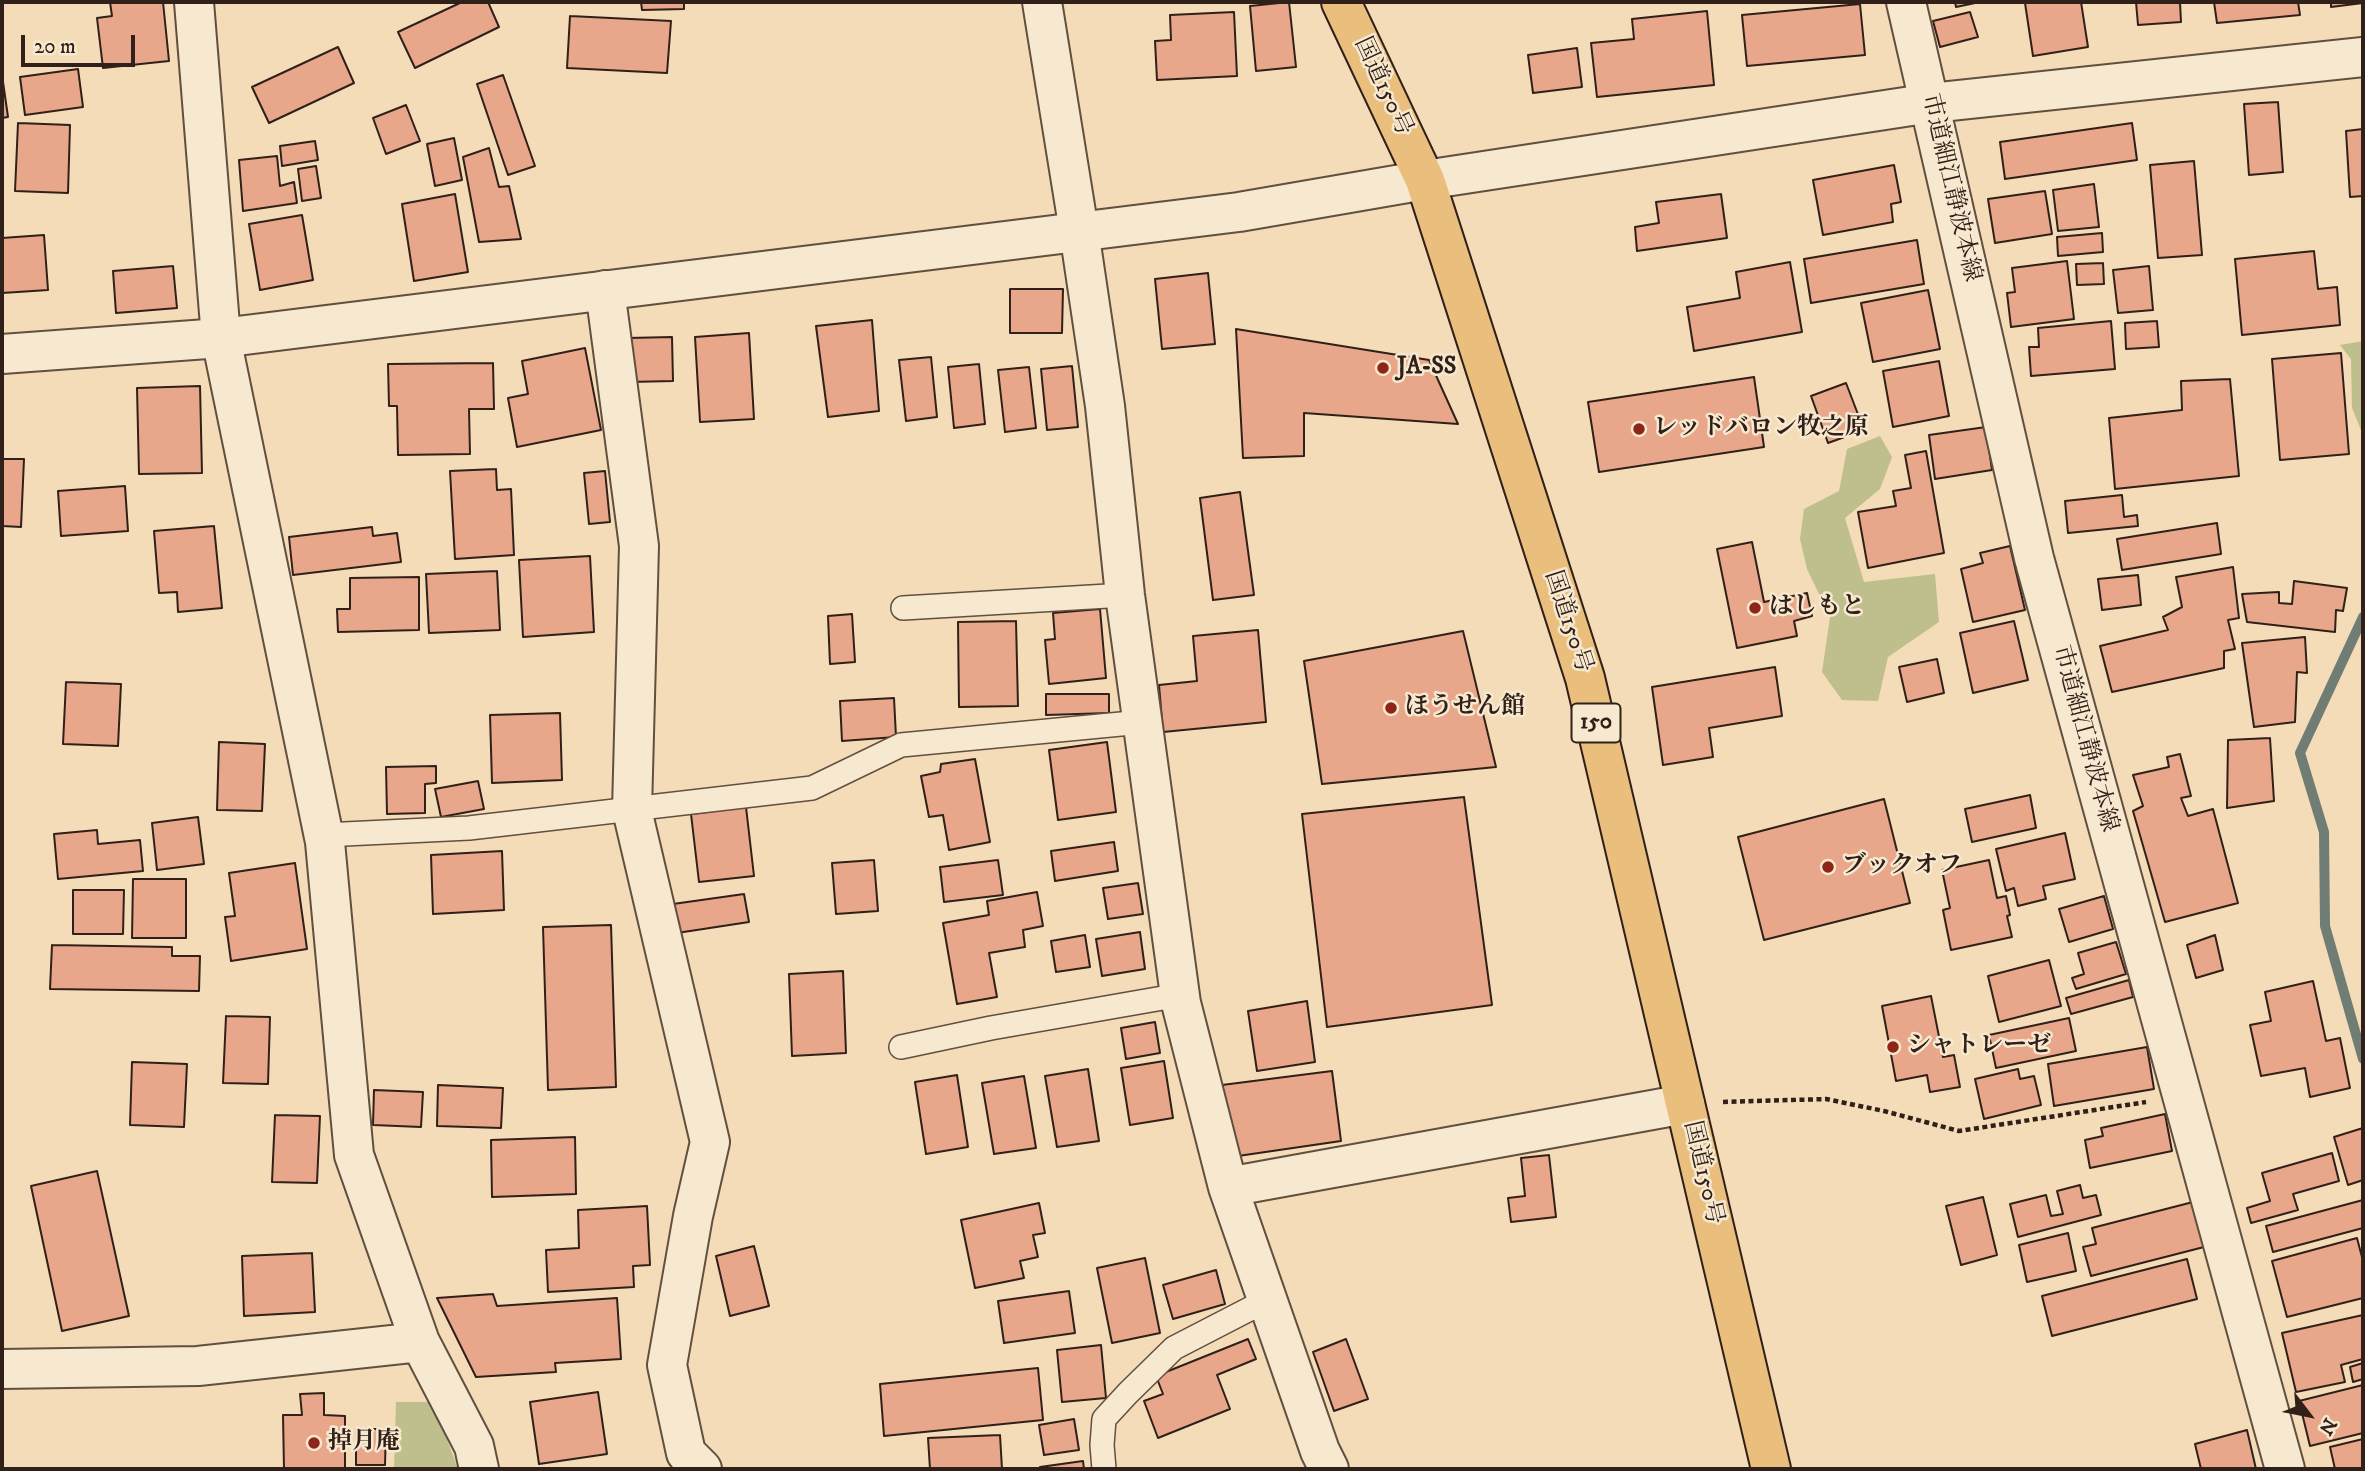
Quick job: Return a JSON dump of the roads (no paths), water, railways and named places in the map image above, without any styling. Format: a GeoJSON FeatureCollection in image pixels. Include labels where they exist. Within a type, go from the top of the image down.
{"type":"FeatureCollection","features":[{"type":"Feature","properties":{"kind":"highway","name":"国道150号"},"geometry":{"type":"LineString","coordinates":[[1341,2],[1425,180],[1585,678],[1771,1469]]}},
{"type":"Feature","properties":{"kind":"street"},"geometry":{"type":"LineString","coordinates":[[194,2],[221,338],[324,835],[354,1155],[420,1342],[474,1446],[479,1469]]}},
{"type":"Feature","properties":{"kind":"street"},"geometry":{"type":"LineString","coordinates":[[1042,2],[1105,406],[1125,595],[1180,995],[1228,1187],[1329,1469]]}},
{"type":"Feature","properties":{"kind":"street","name":"市道細江静波本線"},"geometry":{"type":"LineString","coordinates":[[1906,2],[2034,558],[2285,1469]]}},
{"type":"Feature","properties":{"kind":"street"},"geometry":{"type":"LineString","coordinates":[[2,354],[221,338],[1239,212],[1425,180],[1931,103],[2363,57]]}},
{"type":"Feature","properties":{"kind":"street"},"geometry":{"type":"LineString","coordinates":[[605,290],[639,546],[632,810],[710,1142],[693,1216],[667,1365],[685,1453],[702,1469]]}},
{"type":"Feature","properties":{"kind":"street"},"geometry":{"type":"LineString","coordinates":[[1228,1187],[1685,1104]]}},
{"type":"Feature","properties":{"kind":"street"},"geometry":{"type":"LineString","coordinates":[[2,1369],[198,1366],[420,1342]]}},
{"type":"Feature","properties":{"kind":"lane"},"geometry":{"type":"LineString","coordinates":[[903,608],[1125,595]]}},
{"type":"Feature","properties":{"kind":"lane"},"geometry":{"type":"LineString","coordinates":[[324,835],[469,828],[812,788],[901,745],[1142,722]]}},
{"type":"Feature","properties":{"kind":"lane"},"geometry":{"type":"LineString","coordinates":[[901,1046],[1180,995]]}},
{"type":"Feature","properties":{"kind":"lane"},"geometry":{"type":"LineString","coordinates":[[1104,1469],[1104,1419],[1128,1393],[1174,1348],[1267,1300]]}},
{"type":"Feature","properties":{"kind":"waterway"},"geometry":{"type":"LineString","coordinates":[[2363,617],[2300,753],[2324,832],[2325,926],[2363,1059]]}},
{"type":"Feature","properties":{"kind":"place","name":"JA-SS"},"geometry":{"type":"Point","coordinates":[1383,368]}},
{"type":"Feature","properties":{"kind":"place","name":"レッドバロン牧之原"},"geometry":{"type":"Point","coordinates":[1639,429]}},
{"type":"Feature","properties":{"kind":"place","name":"はしもと"},"geometry":{"type":"Point","coordinates":[1755,608]}},
{"type":"Feature","properties":{"kind":"place","name":"ほうせん館"},"geometry":{"type":"Point","coordinates":[1391,708]}},
{"type":"Feature","properties":{"kind":"place","name":"ブックオフ"},"geometry":{"type":"Point","coordinates":[1828,867]}},
{"type":"Feature","properties":{"kind":"place","name":"シャトレーゼ"},"geometry":{"type":"Point","coordinates":[1893,1047]}},
{"type":"Feature","properties":{"kind":"place","name":"掉月庵"},"geometry":{"type":"Point","coordinates":[314,1443]}}]}
